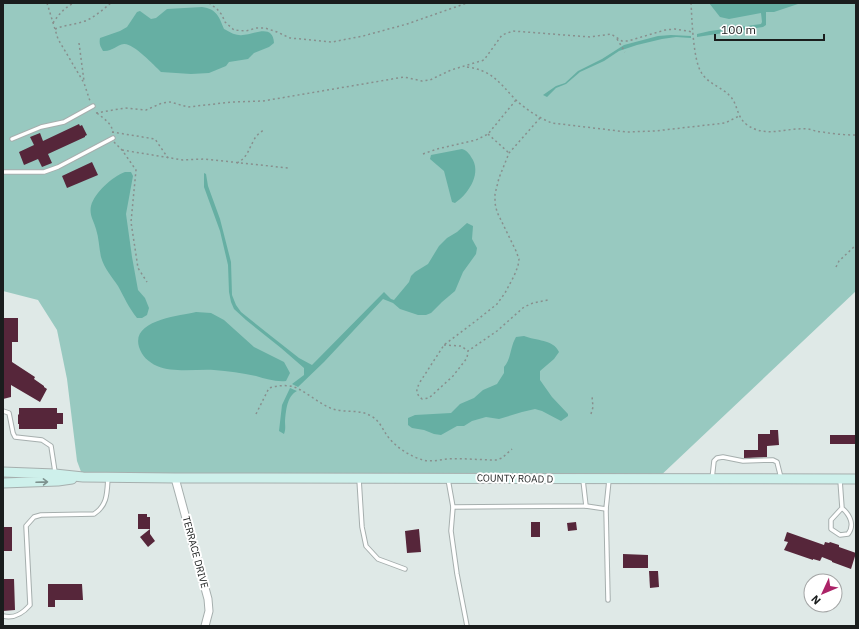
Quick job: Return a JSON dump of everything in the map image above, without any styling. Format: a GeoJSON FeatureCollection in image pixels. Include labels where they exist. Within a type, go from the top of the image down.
{"type":"FeatureCollection","features":[{"type":"Feature","properties":{"kind":"main road"},"geometry":{"type":"LineString","coordinates":[[3,472],[55,474],[83,477]]}},
{"type":"Feature","properties":{"kind":"main road"},"geometry":{"type":"LineString","coordinates":[[3,483],[58,481],[83,477]]}},
{"type":"Feature","properties":{"kind":"main road","name":"COUNTY ROAD D"},"geometry":{"type":"LineString","coordinates":[[83,477],[856,479]]}},
{"type":"Feature","properties":{"kind":"street","name":"TERRACE DRIVE"},"geometry":{"type":"LineString","coordinates":[[175,478],[204,579],[209,611],[205,626]]}},
{"type":"Feature","properties":{"kind":"lane"},"geometry":{"type":"LineString","coordinates":[[12,139],[41,127],[64,122],[93,106]]}},
{"type":"Feature","properties":{"kind":"lane"},"geometry":{"type":"LineString","coordinates":[[3,172],[44,172],[58,167],[113,138]]}},
{"type":"Feature","properties":{"kind":"lane"},"geometry":{"type":"LineString","coordinates":[[3,411],[9,413],[12,433],[16,438],[42,440],[51,446],[55,474]]}},
{"type":"Feature","properties":{"kind":"lane"},"geometry":{"type":"LineString","coordinates":[[712,479],[714,461],[717,458],[723,457],[742,461],[773,460],[777,462],[781,479]]}},
{"type":"Feature","properties":{"kind":"lane"},"geometry":{"type":"LineString","coordinates":[[3,616],[8,617],[22,614],[30,605],[26,526],[34,517],[41,515],[94,514],[99,511],[107,498],[108,477]]}},
{"type":"Feature","properties":{"kind":"lane"},"geometry":{"type":"LineString","coordinates":[[359,478],[362,527],[366,546],[378,559],[404,569]]}},
{"type":"Feature","properties":{"kind":"lane"},"geometry":{"type":"LineString","coordinates":[[448,478],[453,507],[451,531],[457,574],[467,626]]}},
{"type":"Feature","properties":{"kind":"lane"},"geometry":{"type":"LineString","coordinates":[[583,479],[586,506]]}},
{"type":"Feature","properties":{"kind":"lane"},"geometry":{"type":"LineString","coordinates":[[608,600],[606,509],[609,479]]}},
{"type":"Feature","properties":{"kind":"lane"},"geometry":{"type":"LineString","coordinates":[[840,479],[842,508],[849,514],[852,524],[848,534],[840,535],[831,529],[831,520],[842,508]]}},
{"type":"Feature","properties":{"kind":"lane"},"geometry":{"type":"LineString","coordinates":[[453,507],[586,506],[606,509]]}},
{"type":"Feature","properties":{"kind":"path"},"geometry":{"type":"LineString","coordinates":[[53,23],[59,14],[74,3]]}},
{"type":"Feature","properties":{"kind":"path"},"geometry":{"type":"LineString","coordinates":[[55,29],[89,20],[111,3]]}},
{"type":"Feature","properties":{"kind":"path"},"geometry":{"type":"LineString","coordinates":[[209,3],[217,9],[225,22],[234,30],[246,31],[256,28],[265,28],[290,38],[332,42],[364,36],[407,24],[467,3]]}},
{"type":"Feature","properties":{"kind":"path"},"geometry":{"type":"LineString","coordinates":[[691,3],[693,32],[698,64],[701,73],[731,96],[736,104],[739,116],[744,123],[752,128],[770,132],[797,129],[856,135]]}},
{"type":"Feature","properties":{"kind":"path"},"geometry":{"type":"LineString","coordinates":[[96,113],[125,108],[146,110],[162,103],[170,102],[188,107],[232,102],[263,101],[404,78],[422,81],[430,80],[451,70],[484,60],[502,36],[514,31],[590,37],[611,34],[622,41],[628,41],[665,30],[675,29],[693,32]]}},
{"type":"Feature","properties":{"kind":"path"},"geometry":{"type":"LineString","coordinates":[[616,38],[625,52]]}},
{"type":"Feature","properties":{"kind":"path"},"geometry":{"type":"LineString","coordinates":[[79,43],[84,83]]}},
{"type":"Feature","properties":{"kind":"path"},"geometry":{"type":"LineString","coordinates":[[465,66],[477,68],[490,74],[504,85],[516,100],[540,118],[552,123],[627,132],[662,130],[725,123],[739,116]]}},
{"type":"Feature","properties":{"kind":"path"},"geometry":{"type":"LineString","coordinates":[[422,154],[476,140],[488,134],[516,100]]}},
{"type":"Feature","properties":{"kind":"path"},"geometry":{"type":"LineString","coordinates":[[540,118],[509,153],[499,178],[495,194],[497,212],[516,251],[519,259],[518,266],[505,293],[497,304],[444,345],[417,388],[416,393],[422,399],[429,398],[453,376],[467,358],[468,351],[497,331],[524,307],[533,303],[548,300]]}},
{"type":"Feature","properties":{"kind":"path"},"geometry":{"type":"LineString","coordinates":[[237,163],[244,159],[249,152],[254,139],[265,129]]}},
{"type":"Feature","properties":{"kind":"path"},"geometry":{"type":"LineString","coordinates":[[112,132],[155,140],[168,158]]}},
{"type":"Feature","properties":{"kind":"path"},"geometry":{"type":"LineString","coordinates":[[488,134],[509,153]]}},
{"type":"Feature","properties":{"kind":"path"},"geometry":{"type":"LineString","coordinates":[[122,150],[183,160],[204,159],[288,168]]}},
{"type":"Feature","properties":{"kind":"path"},"geometry":{"type":"LineString","coordinates":[[836,267],[840,260],[856,245]]}},
{"type":"Feature","properties":{"kind":"path"},"geometry":{"type":"LineString","coordinates":[[444,345],[460,346],[468,351]]}},
{"type":"Feature","properties":{"kind":"path"},"geometry":{"type":"LineString","coordinates":[[256,414],[269,388],[291,386],[299,389],[318,402],[333,409],[363,412],[370,415],[378,421],[387,436],[395,444],[405,452],[424,461],[448,459],[496,460],[502,458],[512,449]]}},
{"type":"Feature","properties":{"kind":"path"},"geometry":{"type":"LineString","coordinates":[[592,396],[592,414]]}},
{"type":"Feature","properties":{"kind":"shaded area"},"geometry":{"type":"Polygon","coordinates":[[[3,3],[856,3],[856,291],[657,479],[83,477],[77,461],[67,379],[57,330],[38,300],[3,291],[3,3]]]}},
{"type":"Feature","properties":{"kind":"shaded area"},"geometry":{"type":"Polygon","coordinates":[[[709,3],[801,3],[774,12],[766,12],[766,25],[763,27],[697,37],[697,34],[710,31],[761,24],[762,22],[761,13],[729,19],[720,17],[709,3]]]}},
{"type":"Feature","properties":{"kind":"shaded area"},"geometry":{"type":"Polygon","coordinates":[[[207,8],[217,14],[224,29],[231,33],[244,35],[265,31],[273,36],[274,43],[269,47],[254,53],[248,59],[229,62],[226,66],[209,73],[191,74],[161,72],[143,55],[128,45],[124,44],[106,51],[103,51],[100,46],[100,38],[127,27],[137,12],[140,11],[151,19],[156,18],[167,9],[207,8]]]}},
{"type":"Feature","properties":{"kind":"shaded area"},"geometry":{"type":"Polygon","coordinates":[[[658,36],[691,36],[691,38],[676,37],[662,39],[619,51],[604,61],[580,72],[566,84],[556,88],[547,97],[543,95],[556,86],[565,83],[578,71],[602,59],[624,45],[658,36]]]}},
{"type":"Feature","properties":{"kind":"shaded area"},"geometry":{"type":"Polygon","coordinates":[[[462,149],[470,155],[473,160],[475,172],[472,184],[460,200],[455,203],[452,202],[444,171],[430,159],[431,155],[462,149]]]}},
{"type":"Feature","properties":{"kind":"shaded area"},"geometry":{"type":"Polygon","coordinates":[[[125,172],[131,172],[133,176],[126,214],[132,257],[138,290],[145,298],[149,308],[147,315],[142,318],[137,318],[134,314],[104,265],[91,212],[93,201],[100,190],[110,181],[125,172]]]}},
{"type":"Feature","properties":{"kind":"shaded area"},"geometry":{"type":"Polygon","coordinates":[[[204,173],[206,174],[208,186],[220,219],[231,262],[232,295],[236,305],[241,312],[271,336],[299,358],[312,365],[384,292],[394,300],[409,282],[411,276],[428,264],[439,246],[467,223],[473,226],[472,239],[477,248],[476,254],[463,272],[455,291],[431,313],[426,315],[418,315],[400,309],[393,303],[383,299],[324,362],[298,387],[292,384],[304,375],[304,368],[234,309],[229,292],[228,265],[220,231],[204,187],[204,173]]]}},
{"type":"Feature","properties":{"kind":"shaded area"},"geometry":{"type":"Polygon","coordinates":[[[196,312],[211,313],[224,320],[254,347],[284,362],[290,373],[286,381],[275,381],[251,375],[224,371],[171,369],[151,363],[139,347],[138,338],[142,331],[149,325],[158,321],[196,312]]]}},
{"type":"Feature","properties":{"kind":"shaded area"},"geometry":{"type":"Polygon","coordinates":[[[524,336],[553,345],[559,352],[554,359],[540,371],[540,380],[552,397],[568,414],[568,416],[561,421],[535,409],[499,419],[486,417],[472,421],[464,426],[457,426],[441,435],[412,428],[408,425],[408,418],[415,415],[451,413],[460,404],[474,398],[483,390],[497,384],[504,373],[504,367],[508,361],[516,337],[524,336]]]}},
{"type":"Feature","properties":{"kind":"shaded area"},"geometry":{"type":"Polygon","coordinates":[[[290,388],[297,391],[289,400],[286,412],[284,434],[279,431],[282,405],[290,388]]]}},
{"type":"Feature","properties":{"kind":"building"},"geometry":{"type":"Polygon","coordinates":[[[79,124],[80,126],[82,125],[87,135],[48,154],[52,163],[42,167],[38,159],[24,165],[19,152],[34,145],[30,137],[40,133],[43,141],[79,124]]]}},
{"type":"Feature","properties":{"kind":"building"},"geometry":{"type":"Polygon","coordinates":[[[92,162],[98,175],[67,188],[62,176],[92,162]]]}},
{"type":"Feature","properties":{"kind":"building"},"geometry":{"type":"Polygon","coordinates":[[[3,318],[18,318],[18,342],[12,342],[12,362],[35,377],[34,379],[47,389],[40,402],[11,385],[11,397],[3,399],[3,318]]]}},
{"type":"Feature","properties":{"kind":"building"},"geometry":{"type":"Polygon","coordinates":[[[19,408],[57,408],[57,413],[63,413],[63,424],[57,424],[57,429],[19,429],[19,408]]]}},
{"type":"Feature","properties":{"kind":"building"},"geometry":{"type":"Polygon","coordinates":[[[770,430],[778,430],[779,445],[767,446],[767,457],[744,458],[744,450],[758,450],[758,434],[770,434],[770,430]]]}},
{"type":"Feature","properties":{"kind":"building"},"geometry":{"type":"Polygon","coordinates":[[[830,435],[856,435],[856,444],[830,444],[830,435]]]}},
{"type":"Feature","properties":{"kind":"building"},"geometry":{"type":"Polygon","coordinates":[[[138,514],[147,514],[147,517],[150,517],[150,529],[138,529],[138,514]]]}},
{"type":"Feature","properties":{"kind":"building"},"geometry":{"type":"Polygon","coordinates":[[[531,522],[540,522],[540,537],[531,537],[531,522]]]}},
{"type":"Feature","properties":{"kind":"building"},"geometry":{"type":"Polygon","coordinates":[[[576,522],[577,530],[568,531],[567,523],[576,522]]]}},
{"type":"Feature","properties":{"kind":"building"},"geometry":{"type":"Polygon","coordinates":[[[3,527],[12,527],[12,551],[3,551],[3,527]]]}},
{"type":"Feature","properties":{"kind":"building"},"geometry":{"type":"Polygon","coordinates":[[[150,529],[150,534],[155,541],[148,547],[140,537],[150,529]]]}},
{"type":"Feature","properties":{"kind":"building"},"geometry":{"type":"Polygon","coordinates":[[[419,529],[421,552],[407,553],[405,531],[419,529]]]}},
{"type":"Feature","properties":{"kind":"building"},"geometry":{"type":"Polygon","coordinates":[[[787,532],[824,545],[825,542],[830,542],[856,553],[851,569],[822,557],[820,561],[813,560],[784,550],[788,542],[784,541],[787,532]]]}},
{"type":"Feature","properties":{"kind":"building"},"geometry":{"type":"Polygon","coordinates":[[[623,554],[648,555],[648,568],[623,568],[623,554]]]}},
{"type":"Feature","properties":{"kind":"building"},"geometry":{"type":"Polygon","coordinates":[[[649,571],[658,571],[659,587],[650,588],[649,571]]]}},
{"type":"Feature","properties":{"kind":"building"},"geometry":{"type":"Polygon","coordinates":[[[3,579],[14,579],[15,610],[3,611],[3,579]]]}},
{"type":"Feature","properties":{"kind":"building"},"geometry":{"type":"Polygon","coordinates":[[[48,584],[82,584],[83,600],[55,600],[55,607],[48,607],[48,584]]]}}]}
